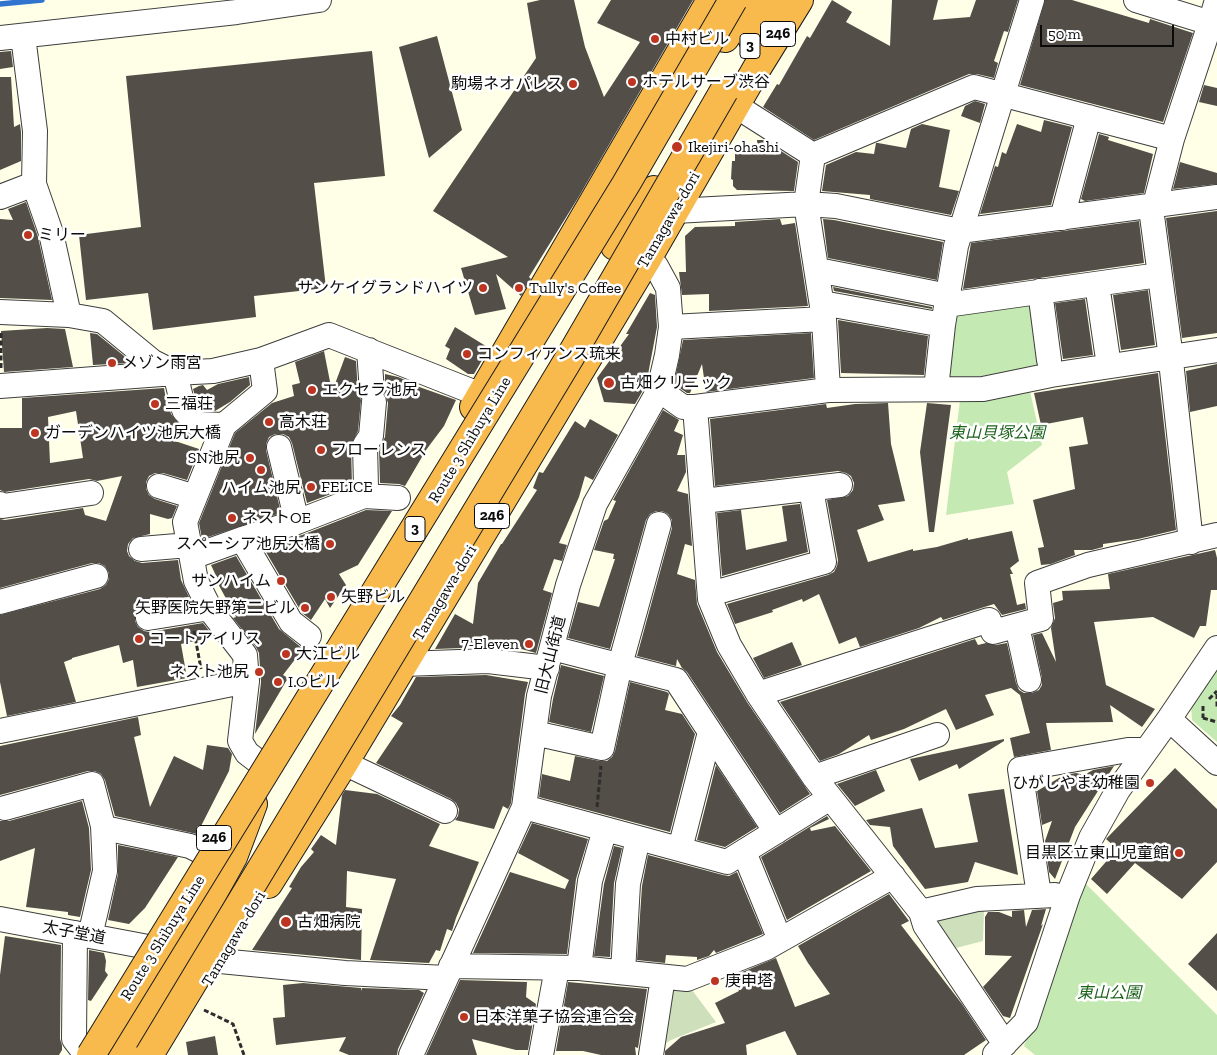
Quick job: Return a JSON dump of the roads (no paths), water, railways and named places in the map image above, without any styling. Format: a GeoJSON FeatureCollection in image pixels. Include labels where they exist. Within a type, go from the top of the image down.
{"type":"FeatureCollection","features":[{"type":"Feature","properties":{"kind":"highway","name":"246"},"geometry":{"type":"LineString","coordinates":[[86,1054],[148,946],[481,395],[711,0]]}},
{"type":"Feature","properties":{"kind":"highway","name":"Route 3 Shibuya Line"},"geometry":{"type":"LineString","coordinates":[[86,1054],[626,184],[732,0]]}},
{"type":"Feature","properties":{"kind":"highway"},"geometry":{"type":"LineString","coordinates":[[626,184],[677,115],[749,0]]}},
{"type":"Feature","properties":{"kind":"highway","name":"3"},"geometry":{"type":"LineString","coordinates":[[149,1055],[570,357],[730,99],[776,0]]}},
{"type":"Feature","properties":{"kind":"highway"},"geometry":{"type":"LineString","coordinates":[[730,99],[786,0]]}},
{"type":"Feature","properties":{"kind":"highway","name":"Tamagawa-dori"},"geometry":{"type":"LineString","coordinates":[[165,1055],[220,961],[344,763],[647,259],[675,211],[730,99],[757,68],[799,0]]}},
{"type":"Feature","properties":{"kind":"highway"},"geometry":{"type":"LineString","coordinates":[[149,1055],[176,998],[270,824],[615,246],[661,180],[757,68]]}},
{"type":"Feature","properties":{"kind":"highway"},"geometry":{"type":"LineString","coordinates":[[123,1055],[233,857],[280,729]]}},
{"type":"Feature","properties":{"kind":"street"},"geometry":{"type":"LineString","coordinates":[[70,315],[52,233],[34,184],[35,131],[12,37],[238,12],[320,0]]}},
{"type":"Feature","properties":{"kind":"street"},"geometry":{"type":"LineString","coordinates":[[936,389],[946,309],[960,232],[1032,0]]}},
{"type":"Feature","properties":{"kind":"street"},"geometry":{"type":"LineString","coordinates":[[1136,0],[1214,16],[1172,140],[1152,216],[1192,542]]}},
{"type":"Feature","properties":{"kind":"street"},"geometry":{"type":"LineString","coordinates":[[813,155],[974,87],[1172,140]]}},
{"type":"Feature","properties":{"kind":"street"},"geometry":{"type":"LineString","coordinates":[[730,99],[813,155]]}},
{"type":"Feature","properties":{"kind":"street"},"geometry":{"type":"LineString","coordinates":[[1062,218],[1089,117]]}},
{"type":"Feature","properties":{"kind":"street"},"geometry":{"type":"LineString","coordinates":[[813,155],[806,204],[823,311],[828,390]]}},
{"type":"Feature","properties":{"kind":"street"},"geometry":{"type":"LineString","coordinates":[[0,197],[34,184]]}},
{"type":"Feature","properties":{"kind":"street"},"geometry":{"type":"LineString","coordinates":[[675,211],[806,204],[836,206],[960,232],[1217,197]]}},
{"type":"Feature","properties":{"kind":"street","name":"旧大山街道"},"geometry":{"type":"LineString","coordinates":[[411,1055],[524,807],[539,696],[568,585],[595,504],[659,390],[671,327],[668,288],[656,266],[647,259]]}},
{"type":"Feature","properties":{"kind":"street"},"geometry":{"type":"LineString","coordinates":[[818,270],[946,309]]}},
{"type":"Feature","properties":{"kind":"street"},"geometry":{"type":"LineString","coordinates":[[671,327],[823,311],[946,309],[1040,291],[1159,275]]}},
{"type":"Feature","properties":{"kind":"street"},"geometry":{"type":"LineString","coordinates":[[1097,284],[1109,366]]}},
{"type":"Feature","properties":{"kind":"street"},"geometry":{"type":"LineString","coordinates":[[1040,291],[1049,360]]}},
{"type":"Feature","properties":{"kind":"street"},"geometry":{"type":"LineString","coordinates":[[1,312],[70,315],[103,321],[153,362],[175,373],[184,410],[197,424],[224,425]]}},
{"type":"Feature","properties":{"kind":"street"},"geometry":{"type":"LineString","coordinates":[[1,386],[213,371],[261,360],[329,335],[481,395]]}},
{"type":"Feature","properties":{"kind":"street"},"geometry":{"type":"LineString","coordinates":[[364,496],[366,487],[365,445],[371,436],[373,397],[369,350]]}},
{"type":"Feature","properties":{"kind":"street"},"geometry":{"type":"LineString","coordinates":[[659,390],[683,407],[695,407],[828,390],[982,389],[1051,375],[1217,350]]}},
{"type":"Feature","properties":{"kind":"street"},"geometry":{"type":"LineString","coordinates":[[260,763],[247,753],[240,741],[247,681],[245,655],[200,610],[185,522],[224,425],[265,391],[261,360]]}},
{"type":"Feature","properties":{"kind":"street"},"geometry":{"type":"LineString","coordinates":[[695,407],[710,594],[728,645],[758,694],[814,777],[921,912],[925,925],[1000,1049],[1026,1022],[1068,895],[1091,838],[1118,790],[1217,648]]}},
{"type":"Feature","properties":{"kind":"street"},"geometry":{"type":"LineString","coordinates":[[279,447],[297,522]]}},
{"type":"Feature","properties":{"kind":"street"},"geometry":{"type":"LineString","coordinates":[[703,501],[840,485]]}},
{"type":"Feature","properties":{"kind":"street"},"geometry":{"type":"LineString","coordinates":[[159,486],[195,497]]}},
{"type":"Feature","properties":{"kind":"street"},"geometry":{"type":"LineString","coordinates":[[710,594],[824,562],[811,488]]}},
{"type":"Feature","properties":{"kind":"street"},"geometry":{"type":"LineString","coordinates":[[0,504],[3,506],[91,493]]}},
{"type":"Feature","properties":{"kind":"street"},"geometry":{"type":"LineString","coordinates":[[141,549],[191,551],[242,539],[297,522],[364,496],[398,498]]}},
{"type":"Feature","properties":{"kind":"street"},"geometry":{"type":"LineString","coordinates":[[534,733],[602,748],[620,665],[659,524]]}},
{"type":"Feature","properties":{"kind":"street"},"geometry":{"type":"LineString","coordinates":[[758,694],[989,620],[993,632],[1041,619],[1037,583],[1088,565],[1217,535]]}},
{"type":"Feature","properties":{"kind":"street"},"geometry":{"type":"LineString","coordinates":[[242,539],[291,622],[309,636]]}},
{"type":"Feature","properties":{"kind":"street"},"geometry":{"type":"LineString","coordinates":[[0,602],[96,576]]}},
{"type":"Feature","properties":{"kind":"street"},"geometry":{"type":"LineString","coordinates":[[148,618],[200,610]]}},
{"type":"Feature","properties":{"kind":"street"},"geometry":{"type":"LineString","coordinates":[[1017,626],[1029,680]]}},
{"type":"Feature","properties":{"kind":"street"},"geometry":{"type":"LineString","coordinates":[[403,664],[550,658],[620,665],[676,680],[776,832]]}},
{"type":"Feature","properties":{"kind":"street"},"geometry":{"type":"LineString","coordinates":[[0,729],[247,681]]}},
{"type":"Feature","properties":{"kind":"street"},"geometry":{"type":"LineString","coordinates":[[1169,719],[1217,763]]}},
{"type":"Feature","properties":{"kind":"street"},"geometry":{"type":"LineString","coordinates":[[680,849],[710,732]]}},
{"type":"Feature","properties":{"kind":"street"},"geometry":{"type":"LineString","coordinates":[[814,777],[937,735]]}},
{"type":"Feature","properties":{"kind":"street"},"geometry":{"type":"LineString","coordinates":[[1039,895],[1020,769],[1128,750],[1146,750]]}},
{"type":"Feature","properties":{"kind":"street"},"geometry":{"type":"LineString","coordinates":[[344,763],[446,811]]}},
{"type":"Feature","properties":{"kind":"street"},"geometry":{"type":"LineString","coordinates":[[5,808],[92,784],[103,826],[105,871],[83,934],[74,1039],[86,1054]]}},
{"type":"Feature","properties":{"kind":"street"},"geometry":{"type":"LineString","coordinates":[[524,807],[727,862],[830,798]]}},
{"type":"Feature","properties":{"kind":"street"},"geometry":{"type":"LineString","coordinates":[[103,826],[109,829],[190,846],[204,853]]}},
{"type":"Feature","properties":{"kind":"street"},"geometry":{"type":"LineString","coordinates":[[540,1055],[568,968],[590,881],[600,828]]}},
{"type":"Feature","properties":{"kind":"street"},"geometry":{"type":"LineString","coordinates":[[624,972],[628,884],[638,838]]}},
{"type":"Feature","properties":{"kind":"street"},"geometry":{"type":"LineString","coordinates":[[744,852],[780,940]]}},
{"type":"Feature","properties":{"kind":"street"},"geometry":{"type":"LineString","coordinates":[[220,961],[345,973],[568,968],[687,979],[766,948],[893,876]]}},
{"type":"Feature","properties":{"kind":"street"},"geometry":{"type":"LineString","coordinates":[[921,912],[976,898],[1068,895]]}},
{"type":"Feature","properties":{"kind":"street","name":"太子堂道"},"geometry":{"type":"LineString","coordinates":[[0,919],[148,946]]}},
{"type":"Feature","properties":{"kind":"street"},"geometry":{"type":"LineString","coordinates":[[651,1055],[663,977]]}},
{"type":"Feature","properties":{"kind":"waterway"},"geometry":{"type":"LineString","coordinates":[[0,4],[42,0]]}},
{"type":"Feature","properties":{"kind":"place","name":"中村ビル"},"geometry":{"type":"Point","coordinates":[655,39]}},
{"type":"Feature","properties":{"kind":"place","name":"ホテルサーブ渋谷"},"geometry":{"type":"Point","coordinates":[632,82]}},
{"type":"Feature","properties":{"kind":"place","name":"駒場ネオパレス"},"geometry":{"type":"Point","coordinates":[573,84]}},
{"type":"Feature","properties":{"kind":"place","name":"Ikejiri-ohashi"},"geometry":{"type":"Point","coordinates":[677,147]}},
{"type":"Feature","properties":{"kind":"place","name":"ミリー"},"geometry":{"type":"Point","coordinates":[28,235]}},
{"type":"Feature","properties":{"kind":"place","name":"サンケイグランドハイツ"},"geometry":{"type":"Point","coordinates":[483,288]}},
{"type":"Feature","properties":{"kind":"place","name":"Tully's Coffee"},"geometry":{"type":"Point","coordinates":[519,288]}},
{"type":"Feature","properties":{"kind":"place","name":"コンフィアンス琉来"},"geometry":{"type":"Point","coordinates":[467,354]}},
{"type":"Feature","properties":{"kind":"place","name":"メゾン雨宮"},"geometry":{"type":"Point","coordinates":[112,363]}},
{"type":"Feature","properties":{"kind":"place","name":"古畑クリニック"},"geometry":{"type":"Point","coordinates":[609,383]}},
{"type":"Feature","properties":{"kind":"place","name":"エクセラ池尻"},"geometry":{"type":"Point","coordinates":[312,390]}},
{"type":"Feature","properties":{"kind":"place","name":"三福荘"},"geometry":{"type":"Point","coordinates":[155,404]}},
{"type":"Feature","properties":{"kind":"place","name":"高木荘"},"geometry":{"type":"Point","coordinates":[269,422]}},
{"type":"Feature","properties":{"kind":"place","name":"ガーデンハイツ池尻大橋"},"geometry":{"type":"Point","coordinates":[35,433]}},
{"type":"Feature","properties":{"kind":"place","name":"フローレンス"},"geometry":{"type":"Point","coordinates":[321,450]}},
{"type":"Feature","properties":{"kind":"place","name":"SN池尻"},"geometry":{"type":"Point","coordinates":[250,458]}},
{"type":"Feature","properties":{"kind":"place","name":"ハイム池尻"},"geometry":{"type":"Point","coordinates":[261,470]}},
{"type":"Feature","properties":{"kind":"place","name":"FELICE"},"geometry":{"type":"Point","coordinates":[311,487]}},
{"type":"Feature","properties":{"kind":"place","name":"ネストOE"},"geometry":{"type":"Point","coordinates":[232,518]}},
{"type":"Feature","properties":{"kind":"place","name":"スペーシア池尻大橋"},"geometry":{"type":"Point","coordinates":[330,544]}},
{"type":"Feature","properties":{"kind":"place","name":"サンハイム"},"geometry":{"type":"Point","coordinates":[281,581]}},
{"type":"Feature","properties":{"kind":"place","name":"矢野ビル"},"geometry":{"type":"Point","coordinates":[331,597]}},
{"type":"Feature","properties":{"kind":"place","name":"矢野医院矢野第二ビル"},"geometry":{"type":"Point","coordinates":[305,608]}},
{"type":"Feature","properties":{"kind":"place","name":"コートアイリス"},"geometry":{"type":"Point","coordinates":[139,639]}},
{"type":"Feature","properties":{"kind":"place","name":"7-Eleven"},"geometry":{"type":"Point","coordinates":[529,644]}},
{"type":"Feature","properties":{"kind":"place","name":"大江ビル"},"geometry":{"type":"Point","coordinates":[286,654]}},
{"type":"Feature","properties":{"kind":"place","name":"ネスト池尻"},"geometry":{"type":"Point","coordinates":[259,672]}},
{"type":"Feature","properties":{"kind":"place","name":"I.Oビル"},"geometry":{"type":"Point","coordinates":[278,682]}},
{"type":"Feature","properties":{"kind":"place","name":"ひがしやま幼稚園"},"geometry":{"type":"Point","coordinates":[1150,783]}},
{"type":"Feature","properties":{"kind":"place","name":"目黒区立東山児童館"},"geometry":{"type":"Point","coordinates":[1179,853]}},
{"type":"Feature","properties":{"kind":"place","name":"古畑病院"},"geometry":{"type":"Point","coordinates":[286,922]}},
{"type":"Feature","properties":{"kind":"place","name":"庚申塔"},"geometry":{"type":"Point","coordinates":[715,981]}},
{"type":"Feature","properties":{"kind":"place","name":"日本洋菓子協会連合会"},"geometry":{"type":"Point","coordinates":[464,1017]}},
{"type":"Feature","properties":{"kind":"park label","name":"東山貝塚公園"},"geometry":{"type":"Point","coordinates":[997,433]}},
{"type":"Feature","properties":{"kind":"park label","name":"東山公園"},"geometry":{"type":"Point","coordinates":[1109,993]}}]}
